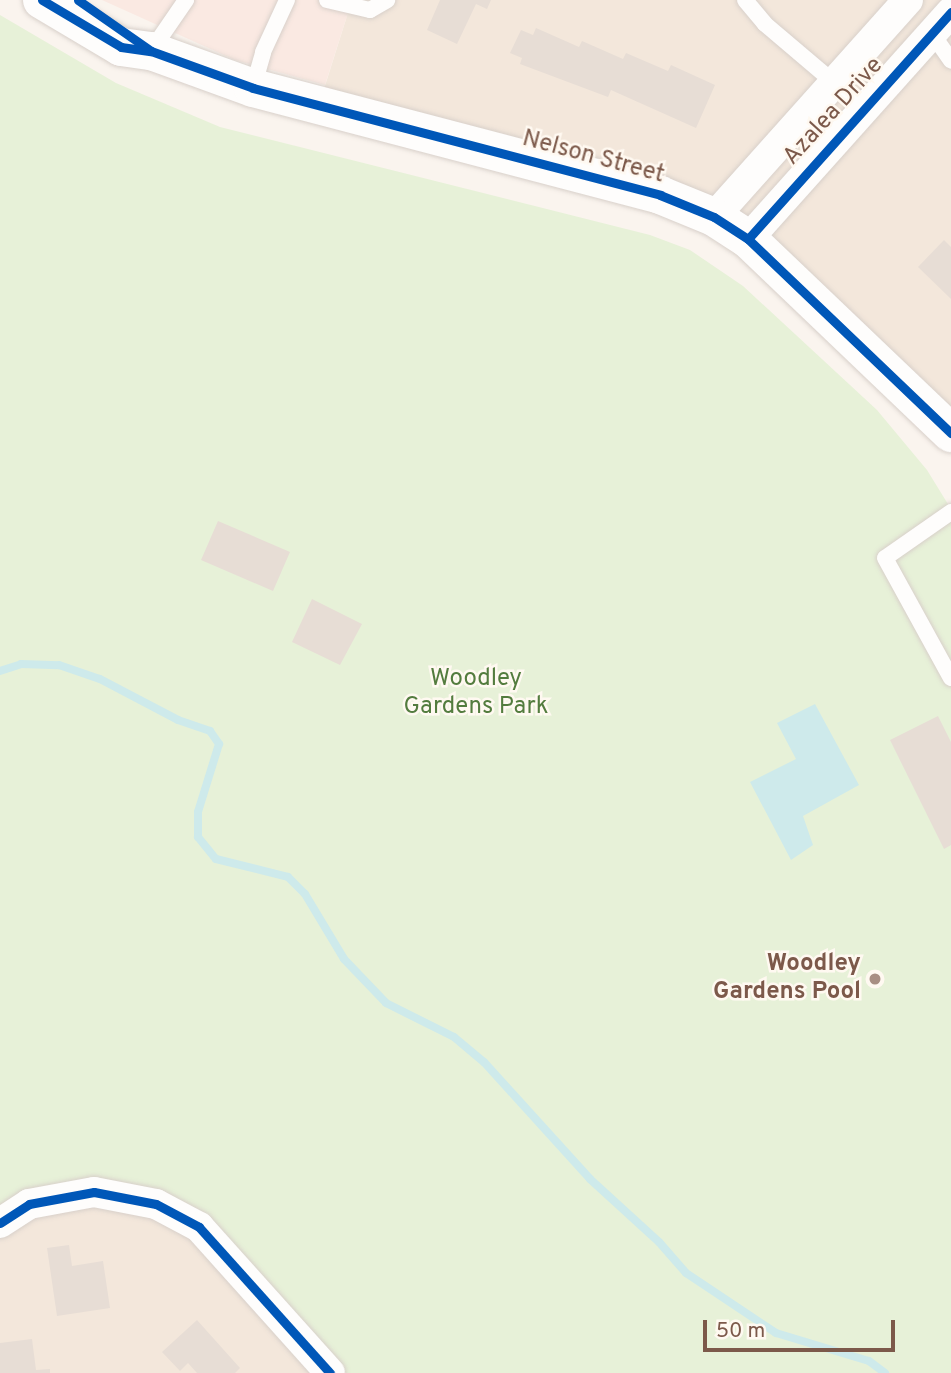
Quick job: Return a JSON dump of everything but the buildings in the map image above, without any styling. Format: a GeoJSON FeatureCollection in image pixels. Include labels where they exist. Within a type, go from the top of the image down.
{"type":"FeatureCollection","features":[{"type":"Feature","properties":{"kind":"street","name":"Nelson Street"},"geometry":{"type":"LineString","coordinates":[[42,0],[121,47],[151,51],[253,88],[660,195],[714,217],[748,239],[951,433]]}},
{"type":"Feature","properties":{"kind":"street","name":"Nelson Street"},"geometry":{"type":"LineString","coordinates":[[78,0],[151,51]]}},
{"type":"Feature","properties":{"kind":"street","name":"Azalea Drive"},"geometry":{"type":"LineString","coordinates":[[714,217],[836,84],[908,0]]}},
{"type":"Feature","properties":{"kind":"street","name":"Azalea Drive"},"geometry":{"type":"LineString","coordinates":[[748,239],[941,22]]}},
{"type":"Feature","properties":{"kind":"street"},"geometry":{"type":"LineString","coordinates":[[0,1223],[29,1204],[94,1192],[156,1204],[199,1227],[330,1373]]}},
{"type":"Feature","properties":{"kind":"lane"},"geometry":{"type":"LineString","coordinates":[[151,51],[186,0]]}},
{"type":"Feature","properties":{"kind":"lane"},"geometry":{"type":"LineString","coordinates":[[253,88],[263,52],[287,0]]}},
{"type":"Feature","properties":{"kind":"lane"},"geometry":{"type":"LineString","coordinates":[[327,0],[370,10],[387,0]]}},
{"type":"Feature","properties":{"kind":"lane"},"geometry":{"type":"LineString","coordinates":[[745,0],[765,24],[864,108]]}},
{"type":"Feature","properties":{"kind":"lane"},"geometry":{"type":"LineString","coordinates":[[941,22],[951,61]]}},
{"type":"Feature","properties":{"kind":"lane"},"geometry":{"type":"LineString","coordinates":[[951,512],[885,558],[951,678]]}},
{"type":"Feature","properties":{"kind":"shaded area"},"geometry":{"type":"Polygon","coordinates":[[[102,0],[352,0],[325,85],[235,60],[102,0]]]}},
{"type":"Feature","properties":{"kind":"shaded area"},"geometry":{"type":"Polygon","coordinates":[[[352,0],[951,0],[951,433],[748,239],[319,105],[352,0]]]}},
{"type":"Feature","properties":{"kind":"shaded area"},"geometry":{"type":"Polygon","coordinates":[[[29,1204],[156,1204],[330,1373],[0,1373],[0,1223],[29,1204]]]}},
{"type":"Feature","properties":{"kind":"green space","name":"Woodley Gardens Park"},"geometry":{"type":"Polygon","coordinates":[[[0,15],[116,83],[220,127],[650,235],[690,250],[743,286],[877,410],[927,470],[951,509],[951,1373],[330,1373],[199,1227],[94,1192],[0,1223],[0,15]]]}},
{"type":"Feature","properties":{"kind":"water"},"geometry":{"type":"Polygon","coordinates":[[[815,704],[859,785],[803,816],[813,845],[791,860],[750,782],[796,759],[777,723],[815,704]]]}},
{"type":"Feature","properties":{"kind":"waterway"},"geometry":{"type":"LineString","coordinates":[[0,671],[21,664],[59,665],[100,679],[178,720],[210,731],[219,744],[198,812],[198,837],[216,859],[288,877],[305,894],[344,959],[386,1003],[454,1037],[484,1062],[590,1179],[659,1242],[686,1273],[776,1333],[869,1361],[885,1373]]}},
{"type":"Feature","properties":{"kind":"cycle path"},"geometry":{"type":"LineString","coordinates":[[42,0],[121,47],[151,51],[253,88],[660,195],[714,217],[748,239],[951,433]]}},
{"type":"Feature","properties":{"kind":"cycle path"},"geometry":{"type":"LineString","coordinates":[[78,0],[151,51]]}},
{"type":"Feature","properties":{"kind":"cycle path"},"geometry":{"type":"LineString","coordinates":[[748,239],[951,12]]}},
{"type":"Feature","properties":{"kind":"cycle path"},"geometry":{"type":"LineString","coordinates":[[0,1223],[29,1204],[94,1192],[156,1204],[199,1227],[330,1373]]}},
{"type":"Feature","properties":{"kind":"place","name":"Woodley Gardens Pool"},"geometry":{"type":"Point","coordinates":[875,979]}}]}
